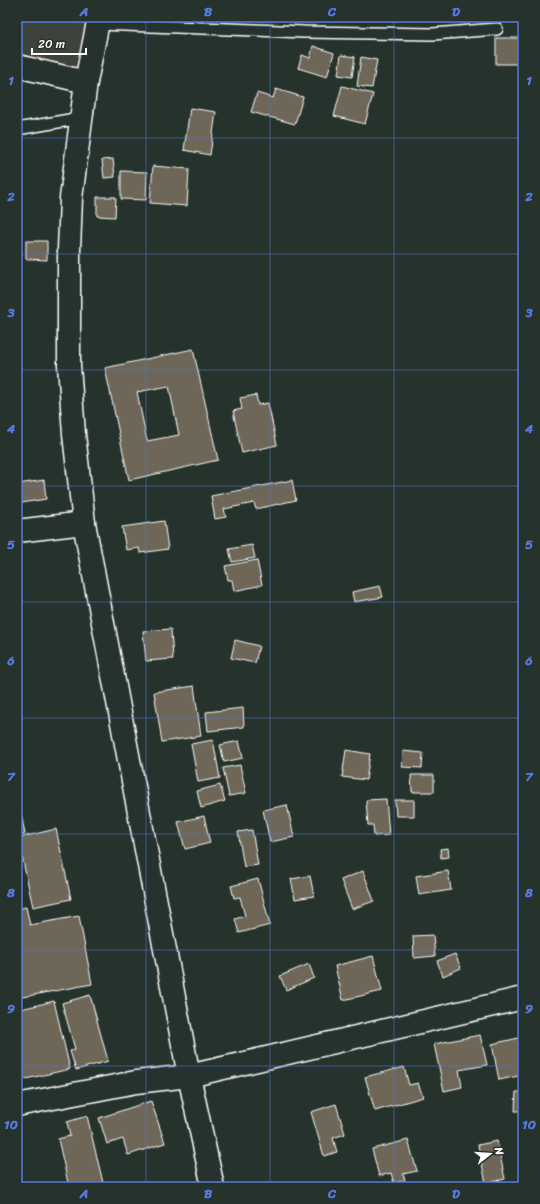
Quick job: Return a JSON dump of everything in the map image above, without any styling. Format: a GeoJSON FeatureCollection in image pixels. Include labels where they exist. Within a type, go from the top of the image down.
{"type":"FeatureCollection","features":[{"type":"Feature","properties":{"kind":"main road"},"geometry":{"type":"LineString","coordinates":[[98,20],[86,82],[71,198],[69,250],[69,365],[74,434],[84,524],[189,1076],[213,1187]]}},
{"type":"Feature","properties":{"kind":"main road"},"geometry":{"type":"LineString","coordinates":[[17,66],[86,82]]}},
{"type":"Feature","properties":{"kind":"main road"},"geometry":{"type":"LineString","coordinates":[[17,532],[84,524]]}},
{"type":"Feature","properties":{"kind":"main road"},"geometry":{"type":"LineString","coordinates":[[17,1105],[136,1082],[189,1076],[523,998]]}},
{"type":"Feature","properties":{"kind":"lane"},"geometry":{"type":"LineString","coordinates":[[98,20],[304,32],[433,34],[497,29]]}},
{"type":"Feature","properties":{"kind":"lane"},"geometry":{"type":"LineString","coordinates":[[17,129],[81,118]]}},
{"type":"Feature","properties":{"kind":"shaded area"},"geometry":{"type":"Polygon","coordinates":[[[17,17],[99,17],[86,82],[17,66],[17,17]]]}},
{"type":"Feature","properties":{"kind":"building"},"geometry":{"type":"Polygon","coordinates":[[[496,38],[523,38],[523,64],[496,64],[496,38]]]}},
{"type":"Feature","properties":{"kind":"building"},"geometry":{"type":"Polygon","coordinates":[[[313,46],[334,53],[327,77],[298,68],[302,55],[310,58],[313,46]]]}},
{"type":"Feature","properties":{"kind":"building"},"geometry":{"type":"Polygon","coordinates":[[[341,55],[355,57],[352,77],[338,75],[341,55]]]}},
{"type":"Feature","properties":{"kind":"building"},"geometry":{"type":"Polygon","coordinates":[[[361,57],[377,60],[372,88],[357,86],[361,57]]]}},
{"type":"Feature","properties":{"kind":"building"},"geometry":{"type":"Polygon","coordinates":[[[342,86],[373,94],[365,124],[334,116],[342,86]]]}},
{"type":"Feature","properties":{"kind":"building"},"geometry":{"type":"Polygon","coordinates":[[[276,89],[303,97],[295,124],[251,112],[257,93],[273,98],[276,89]]]}},
{"type":"Feature","properties":{"kind":"building"},"geometry":{"type":"Polygon","coordinates":[[[190,108],[216,112],[210,155],[184,150],[190,108]]]}},
{"type":"Feature","properties":{"kind":"building"},"geometry":{"type":"Polygon","coordinates":[[[113,159],[115,177],[104,178],[102,160],[113,159]]]}},
{"type":"Feature","properties":{"kind":"building"},"geometry":{"type":"Polygon","coordinates":[[[153,166],[189,169],[187,206],[150,203],[153,166]]]}},
{"type":"Feature","properties":{"kind":"building"},"geometry":{"type":"Polygon","coordinates":[[[121,171],[147,172],[146,200],[121,199],[121,171]]]}},
{"type":"Feature","properties":{"kind":"building"},"geometry":{"type":"Polygon","coordinates":[[[97,197],[116,197],[115,217],[97,216],[97,197]]]}},
{"type":"Feature","properties":{"kind":"building"},"geometry":{"type":"Polygon","coordinates":[[[26,241],[47,241],[47,260],[26,259],[26,241]]]}},
{"type":"Feature","properties":{"kind":"building"},"geometry":{"type":"Polygon","coordinates":[[[193,349],[218,460],[129,480],[105,368],[193,349]],[[169,386],[137,392],[147,441],[179,435],[169,386]]]}},
{"type":"Feature","properties":{"kind":"building"},"geometry":{"type":"Polygon","coordinates":[[[256,395],[258,405],[268,403],[277,445],[242,453],[233,411],[242,409],[240,398],[256,395]]]}},
{"type":"Feature","properties":{"kind":"building"},"geometry":{"type":"Polygon","coordinates":[[[44,480],[46,499],[21,503],[18,484],[44,480]]]}},
{"type":"Feature","properties":{"kind":"building"},"geometry":{"type":"Polygon","coordinates":[[[292,480],[296,500],[256,509],[254,503],[224,509],[226,517],[215,519],[211,496],[292,480]]]}},
{"type":"Feature","properties":{"kind":"building"},"geometry":{"type":"Polygon","coordinates":[[[164,521],[168,549],[140,553],[139,548],[126,550],[122,527],[164,521]]]}},
{"type":"Feature","properties":{"kind":"building"},"geometry":{"type":"Polygon","coordinates":[[[252,545],[255,558],[232,562],[229,549],[252,545]]]}},
{"type":"Feature","properties":{"kind":"building"},"geometry":{"type":"Polygon","coordinates":[[[257,560],[262,585],[234,591],[232,580],[228,580],[225,566],[257,560]]]}},
{"type":"Feature","properties":{"kind":"building"},"geometry":{"type":"Polygon","coordinates":[[[380,586],[383,597],[354,602],[352,592],[380,586]]]}},
{"type":"Feature","properties":{"kind":"building"},"geometry":{"type":"Polygon","coordinates":[[[171,629],[173,659],[146,661],[143,631],[171,629]]]}},
{"type":"Feature","properties":{"kind":"building"},"geometry":{"type":"Polygon","coordinates":[[[235,640],[259,646],[255,663],[231,658],[235,640]]]}},
{"type":"Feature","properties":{"kind":"building"},"geometry":{"type":"Polygon","coordinates":[[[194,686],[201,736],[162,742],[154,692],[194,686]]]}},
{"type":"Feature","properties":{"kind":"building"},"geometry":{"type":"Polygon","coordinates":[[[243,708],[244,727],[208,731],[206,712],[243,708]]]}},
{"type":"Feature","properties":{"kind":"building"},"geometry":{"type":"Polygon","coordinates":[[[213,740],[220,778],[198,782],[191,744],[213,740]]]}},
{"type":"Feature","properties":{"kind":"building"},"geometry":{"type":"Polygon","coordinates":[[[239,741],[243,758],[224,762],[220,745],[239,741]]]}},
{"type":"Feature","properties":{"kind":"building"},"geometry":{"type":"Polygon","coordinates":[[[346,750],[370,754],[366,780],[342,777],[346,750]]]}},
{"type":"Feature","properties":{"kind":"building"},"geometry":{"type":"Polygon","coordinates":[[[403,751],[423,753],[422,768],[402,767],[403,751]]]}},
{"type":"Feature","properties":{"kind":"building"},"geometry":{"type":"Polygon","coordinates":[[[240,765],[246,793],[229,796],[223,768],[240,765]]]}},
{"type":"Feature","properties":{"kind":"building"},"geometry":{"type":"Polygon","coordinates":[[[411,775],[434,775],[434,792],[412,792],[411,775]]]}},
{"type":"Feature","properties":{"kind":"building"},"geometry":{"type":"Polygon","coordinates":[[[220,785],[225,801],[201,808],[197,791],[220,785]]]}},
{"type":"Feature","properties":{"kind":"building"},"geometry":{"type":"Polygon","coordinates":[[[386,799],[389,835],[374,836],[373,825],[368,825],[366,800],[386,799]]]}},
{"type":"Feature","properties":{"kind":"building"},"geometry":{"type":"Polygon","coordinates":[[[395,800],[414,800],[414,816],[396,816],[395,800]]]}},
{"type":"Feature","properties":{"kind":"building"},"geometry":{"type":"Polygon","coordinates":[[[287,805],[294,837],[270,842],[263,810],[287,805]]]}},
{"type":"Feature","properties":{"kind":"building"},"geometry":{"type":"Polygon","coordinates":[[[21,813],[25,834],[17,836],[17,814],[21,813]]]}},
{"type":"Feature","properties":{"kind":"building"},"geometry":{"type":"Polygon","coordinates":[[[204,816],[210,843],[185,849],[178,822],[204,816]]]}},
{"type":"Feature","properties":{"kind":"building"},"geometry":{"type":"Polygon","coordinates":[[[56,829],[71,899],[33,907],[18,838],[56,829]]]}},
{"type":"Feature","properties":{"kind":"building"},"geometry":{"type":"Polygon","coordinates":[[[252,830],[258,865],[244,867],[238,832],[252,830]]]}},
{"type":"Feature","properties":{"kind":"building"},"geometry":{"type":"Polygon","coordinates":[[[448,848],[449,857],[441,858],[440,849],[448,848]]]}},
{"type":"Feature","properties":{"kind":"building"},"geometry":{"type":"Polygon","coordinates":[[[363,871],[374,901],[352,909],[341,880],[363,871]]]}},
{"type":"Feature","properties":{"kind":"building"},"geometry":{"type":"Polygon","coordinates":[[[448,871],[451,890],[419,895],[416,876],[448,871]]]}},
{"type":"Feature","properties":{"kind":"building"},"geometry":{"type":"Polygon","coordinates":[[[310,876],[314,896],[295,899],[291,879],[310,876]]]}},
{"type":"Feature","properties":{"kind":"building"},"geometry":{"type":"Polygon","coordinates":[[[258,879],[270,925],[239,933],[235,919],[245,916],[240,897],[234,898],[231,886],[258,879]]]}},
{"type":"Feature","properties":{"kind":"building"},"geometry":{"type":"Polygon","coordinates":[[[26,907],[30,925],[79,916],[92,984],[17,998],[17,909],[26,907]]]}},
{"type":"Feature","properties":{"kind":"building"},"geometry":{"type":"Polygon","coordinates":[[[433,935],[435,956],[414,958],[413,936],[433,935]]]}},
{"type":"Feature","properties":{"kind":"building"},"geometry":{"type":"Polygon","coordinates":[[[455,954],[461,968],[443,976],[437,961],[455,954]]]}},
{"type":"Feature","properties":{"kind":"building"},"geometry":{"type":"Polygon","coordinates":[[[373,956],[382,991],[343,1000],[335,966],[373,956]]]}},
{"type":"Feature","properties":{"kind":"building"},"geometry":{"type":"Polygon","coordinates":[[[309,964],[314,978],[286,990],[280,976],[309,964]]]}},
{"type":"Feature","properties":{"kind":"building"},"geometry":{"type":"Polygon","coordinates":[[[90,995],[108,1061],[76,1070],[70,1051],[75,1049],[62,1003],[90,995]]]}},
{"type":"Feature","properties":{"kind":"building"},"geometry":{"type":"Polygon","coordinates":[[[54,1001],[70,1069],[17,1081],[17,1010],[54,1001]]]}},
{"type":"Feature","properties":{"kind":"building"},"geometry":{"type":"Polygon","coordinates":[[[480,1035],[487,1065],[459,1070],[462,1087],[444,1091],[434,1044],[480,1035]]]}},
{"type":"Feature","properties":{"kind":"building"},"geometry":{"type":"Polygon","coordinates":[[[523,1037],[523,1075],[499,1080],[492,1044],[523,1037]]]}},
{"type":"Feature","properties":{"kind":"building"},"geometry":{"type":"Polygon","coordinates":[[[404,1067],[409,1085],[418,1083],[423,1097],[375,1111],[365,1077],[404,1067]]]}},
{"type":"Feature","properties":{"kind":"building"},"geometry":{"type":"Polygon","coordinates":[[[516,1092],[523,1092],[523,1111],[515,1111],[516,1092]]]}},
{"type":"Feature","properties":{"kind":"building"},"geometry":{"type":"Polygon","coordinates":[[[151,1101],[165,1143],[128,1155],[123,1139],[107,1144],[99,1118],[151,1101]]]}},
{"type":"Feature","properties":{"kind":"building"},"geometry":{"type":"Polygon","coordinates":[[[336,1104],[345,1134],[333,1138],[337,1152],[324,1156],[311,1112],[336,1104]]]}},
{"type":"Feature","properties":{"kind":"building"},"geometry":{"type":"Polygon","coordinates":[[[87,1116],[104,1187],[69,1187],[58,1139],[70,1136],[67,1122],[87,1116]]]}},
{"type":"Feature","properties":{"kind":"building"},"geometry":{"type":"Polygon","coordinates":[[[408,1140],[417,1171],[403,1174],[405,1180],[394,1183],[391,1173],[379,1176],[372,1149],[408,1140]]]}},
{"type":"Feature","properties":{"kind":"building"},"geometry":{"type":"Polygon","coordinates":[[[497,1141],[505,1179],[486,1183],[478,1145],[497,1141]]]}},
{"type":"Feature","properties":{"kind":"building"},"geometry":{"type":"Polygon","coordinates":[[[520,1142],[523,1142],[523,1160],[520,1142]]]}}]}
